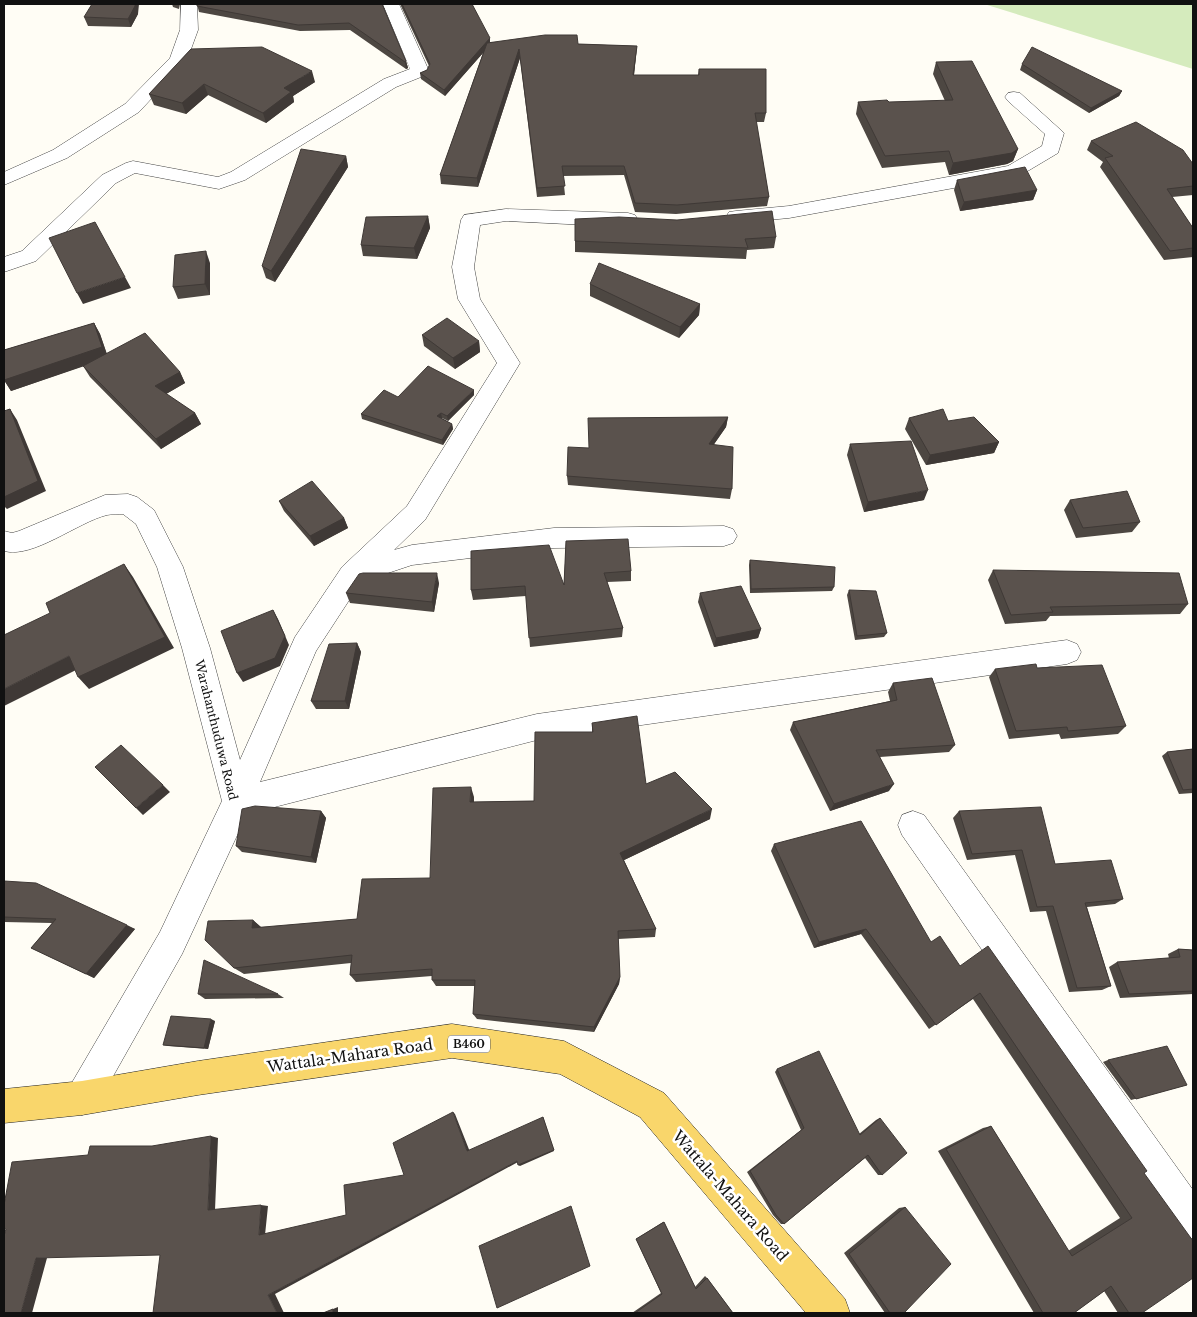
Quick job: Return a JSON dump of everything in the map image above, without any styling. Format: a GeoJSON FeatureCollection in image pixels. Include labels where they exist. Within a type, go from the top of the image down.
{"type":"FeatureCollection","features":[{"type":"Feature","properties":{"kind":"main road","name":"Wattala-Mahara Road"},"geometry":{"type":"LineString","coordinates":[[4,1106],[82,1098],[198,1078],[452,1041],[564,1058],[652,1105],[831,1313]]}},
{"type":"Feature","properties":{"kind":"street"},"geometry":{"type":"LineString","coordinates":[[4,179],[60,154],[132,108],[178,60],[189,30],[188,4]]}},
{"type":"Feature","properties":{"kind":"street"},"geometry":{"type":"LineString","coordinates":[[4,265],[29,256],[110,179],[133,167],[219,182],[238,176],[390,82],[420,71],[391,4]]}},
{"type":"Feature","properties":{"kind":"street"},"geometry":{"type":"LineString","coordinates":[[713,219],[789,212],[1014,171],[1050,149],[1055,132],[1014,97]]}},
{"type":"Feature","properties":{"kind":"street"},"geometry":{"type":"LineString","coordinates":[[237,802],[305,645],[351,575],[416,513],[509,363],[469,299],[463,266],[471,220],[506,214],[647,221]]}},
{"type":"Feature","properties":{"kind":"street","name":"Warahanthuduwa Road"},"geometry":{"type":"LineString","coordinates":[[4,541],[12,543],[23,541],[105,505],[128,504],[145,517],[170,567],[196,648],[237,802],[171,943],[82,1098]]}},
{"type":"Feature","properties":{"kind":"street"},"geometry":{"type":"LineString","coordinates":[[351,575],[412,555],[554,538],[724,536]]}},
{"type":"Feature","properties":{"kind":"street"},"geometry":{"type":"LineString","coordinates":[[237,802],[537,727],[1067,652]]}},
{"type":"Feature","properties":{"kind":"street"},"geometry":{"type":"LineString","coordinates":[[913,825],[1193,1221]]}},
{"type":"Feature","properties":{"kind":"green space"},"geometry":{"type":"Polygon","coordinates":[[[984,4],[1193,4],[1193,69],[984,4]]]}},
{"type":"Feature","properties":{"kind":"building"},"geometry":{"type":"Polygon","coordinates":[[[92,4],[135,4],[135,6],[128,19],[84,17],[92,4]]]}},
{"type":"Feature","properties":{"kind":"building"},"geometry":{"type":"Polygon","coordinates":[[[197,4],[382,4],[406,61],[349,23],[298,25],[197,6],[197,4]]]}},
{"type":"Feature","properties":{"kind":"building"},"geometry":{"type":"Polygon","coordinates":[[[402,4],[472,4],[490,38],[444,90],[420,73],[427,70],[430,64],[402,4]]]}},
{"type":"Feature","properties":{"kind":"building"},"geometry":{"type":"Polygon","coordinates":[[[545,35],[577,35],[578,44],[637,46],[633,75],[699,75],[699,69],[766,69],[766,113],[755,113],[769,197],[677,205],[635,203],[624,166],[562,166],[565,186],[537,188],[519,49],[477,178],[440,175],[487,43],[545,35]]]}},
{"type":"Feature","properties":{"kind":"building"},"geometry":{"type":"Polygon","coordinates":[[[262,47],[312,71],[284,88],[291,92],[263,113],[204,84],[182,103],[149,94],[191,49],[262,47]]]}},
{"type":"Feature","properties":{"kind":"building"},"geometry":{"type":"Polygon","coordinates":[[[1032,47],[1122,91],[1091,108],[1022,64],[1032,47]]]}},
{"type":"Feature","properties":{"kind":"building"},"geometry":{"type":"Polygon","coordinates":[[[972,61],[1018,149],[1012,153],[953,163],[949,151],[885,156],[858,102],[953,100],[936,62],[972,61]]]}},
{"type":"Feature","properties":{"kind":"building"},"geometry":{"type":"Polygon","coordinates":[[[1136,122],[1183,150],[1193,164],[1193,186],[1167,189],[1193,228],[1193,248],[1170,251],[1105,158],[1113,156],[1091,141],[1136,122]]]}},
{"type":"Feature","properties":{"kind":"building"},"geometry":{"type":"Polygon","coordinates":[[[301,149],[346,156],[271,271],[262,266],[301,149]]]}},
{"type":"Feature","properties":{"kind":"building"},"geometry":{"type":"Polygon","coordinates":[[[1025,167],[1037,190],[964,202],[957,180],[1025,167]]]}},
{"type":"Feature","properties":{"kind":"building"},"geometry":{"type":"Polygon","coordinates":[[[772,211],[776,237],[745,239],[748,248],[575,241],[575,219],[619,217],[677,220],[772,211]]]}},
{"type":"Feature","properties":{"kind":"building"},"geometry":{"type":"Polygon","coordinates":[[[428,216],[414,248],[361,245],[366,217],[428,216]]]}},
{"type":"Feature","properties":{"kind":"building"},"geometry":{"type":"Polygon","coordinates":[[[95,222],[125,277],[77,293],[49,238],[95,222]]]}},
{"type":"Feature","properties":{"kind":"building"},"geometry":{"type":"Polygon","coordinates":[[[206,251],[205,284],[173,287],[175,255],[206,251]]]}},
{"type":"Feature","properties":{"kind":"building"},"geometry":{"type":"Polygon","coordinates":[[[599,263],[700,304],[680,327],[590,284],[599,263]]]}},
{"type":"Feature","properties":{"kind":"building"},"geometry":{"type":"Polygon","coordinates":[[[447,318],[479,341],[453,358],[422,335],[447,318]]]}},
{"type":"Feature","properties":{"kind":"building"},"geometry":{"type":"Polygon","coordinates":[[[94,323],[102,347],[4,380],[4,350],[94,323]]]}},
{"type":"Feature","properties":{"kind":"building"},"geometry":{"type":"Polygon","coordinates":[[[145,333],[180,372],[155,386],[195,413],[156,439],[83,366],[145,333]]]}},
{"type":"Feature","properties":{"kind":"building"},"geometry":{"type":"Polygon","coordinates":[[[428,366],[474,390],[447,416],[441,413],[437,416],[452,424],[442,440],[361,414],[384,390],[398,397],[428,366]]]}},
{"type":"Feature","properties":{"kind":"building"},"geometry":{"type":"Polygon","coordinates":[[[10,409],[38,481],[4,497],[4,411],[10,409]]]}},
{"type":"Feature","properties":{"kind":"building"},"geometry":{"type":"Polygon","coordinates":[[[943,409],[948,421],[974,417],[999,442],[930,455],[909,418],[943,409]]]}},
{"type":"Feature","properties":{"kind":"building"},"geometry":{"type":"Polygon","coordinates":[[[728,417],[709,444],[733,447],[732,489],[567,476],[568,447],[589,448],[588,418],[728,417]]]}},
{"type":"Feature","properties":{"kind":"building"},"geometry":{"type":"Polygon","coordinates":[[[911,441],[928,490],[868,502],[850,444],[911,441]]]}},
{"type":"Feature","properties":{"kind":"building"},"geometry":{"type":"Polygon","coordinates":[[[312,481],[344,518],[310,536],[279,501],[312,481]]]}},
{"type":"Feature","properties":{"kind":"building"},"geometry":{"type":"Polygon","coordinates":[[[1127,491],[1140,522],[1083,528],[1070,500],[1127,491]]]}},
{"type":"Feature","properties":{"kind":"building"},"geometry":{"type":"Polygon","coordinates":[[[628,539],[631,571],[604,573],[623,628],[529,638],[525,586],[471,590],[471,551],[549,545],[564,585],[566,541],[628,539]]]}},
{"type":"Feature","properties":{"kind":"building"},"geometry":{"type":"Polygon","coordinates":[[[750,560],[835,567],[834,587],[751,589],[750,560]]]}},
{"type":"Feature","properties":{"kind":"building"},"geometry":{"type":"Polygon","coordinates":[[[124,564],[165,637],[78,677],[69,656],[4,689],[4,635],[50,613],[46,603],[124,564]]]}},
{"type":"Feature","properties":{"kind":"building"},"geometry":{"type":"Polygon","coordinates":[[[993,570],[1179,573],[1188,604],[1050,607],[1053,612],[1011,615],[993,570]]]}},
{"type":"Feature","properties":{"kind":"building"},"geometry":{"type":"Polygon","coordinates":[[[437,573],[432,602],[346,593],[359,574],[437,573]]]}},
{"type":"Feature","properties":{"kind":"building"},"geometry":{"type":"Polygon","coordinates":[[[741,586],[761,629],[716,638],[700,593],[741,586]]]}},
{"type":"Feature","properties":{"kind":"building"},"geometry":{"type":"Polygon","coordinates":[[[849,590],[876,591],[887,633],[857,636],[849,590]]]}},
{"type":"Feature","properties":{"kind":"building"},"geometry":{"type":"Polygon","coordinates":[[[273,610],[285,636],[275,658],[237,673],[221,631],[273,610]]]}},
{"type":"Feature","properties":{"kind":"building"},"geometry":{"type":"Polygon","coordinates":[[[357,643],[345,701],[311,701],[329,644],[357,643]]]}},
{"type":"Feature","properties":{"kind":"building"},"geometry":{"type":"Polygon","coordinates":[[[1036,664],[1037,668],[1102,665],[1126,726],[1068,731],[1067,727],[1016,731],[995,669],[1036,664]]]}},
{"type":"Feature","properties":{"kind":"building"},"geometry":{"type":"Polygon","coordinates":[[[932,678],[955,745],[876,750],[894,784],[834,804],[793,722],[897,700],[893,683],[932,678]]]}},
{"type":"Feature","properties":{"kind":"building"},"geometry":{"type":"Polygon","coordinates":[[[637,716],[646,784],[675,772],[712,809],[620,853],[656,929],[618,931],[620,977],[594,1027],[473,1014],[475,980],[432,980],[432,969],[350,975],[352,955],[234,968],[205,940],[208,921],[253,920],[252,928],[357,919],[362,879],[430,878],[433,788],[471,787],[470,802],[534,801],[535,732],[593,732],[592,723],[637,716]]]}},
{"type":"Feature","properties":{"kind":"building"},"geometry":{"type":"Polygon","coordinates":[[[121,745],[163,785],[136,808],[95,767],[121,745]]]}},
{"type":"Feature","properties":{"kind":"building"},"geometry":{"type":"Polygon","coordinates":[[[1193,749],[1193,789],[1183,790],[1167,752],[1193,749]]]}},
{"type":"Feature","properties":{"kind":"building"},"geometry":{"type":"Polygon","coordinates":[[[255,806],[321,811],[311,857],[236,846],[242,809],[255,806]]]}},
{"type":"Feature","properties":{"kind":"building"},"geometry":{"type":"Polygon","coordinates":[[[1041,807],[1055,864],[1111,860],[1123,899],[1085,903],[1111,986],[1077,988],[1053,906],[1037,907],[1022,850],[972,854],[959,811],[1041,807]]]}},
{"type":"Feature","properties":{"kind":"building"},"geometry":{"type":"Polygon","coordinates":[[[861,821],[931,942],[940,936],[960,966],[988,946],[1147,1171],[1144,1173],[1193,1241],[1193,1278],[1142,1313],[1129,1313],[1111,1286],[1074,1313],[1043,1313],[946,1149],[991,1126],[1072,1256],[1132,1218],[980,993],[936,1025],[866,929],[819,942],[774,844],[861,821]]]}},
{"type":"Feature","properties":{"kind":"building"},"geometry":{"type":"Polygon","coordinates":[[[4,881],[36,883],[127,925],[86,974],[31,948],[56,919],[4,917],[4,881]]]}},
{"type":"Feature","properties":{"kind":"building"},"geometry":{"type":"Polygon","coordinates":[[[1178,949],[1193,950],[1193,991],[1129,994],[1117,962],[1180,957],[1178,949]]]}},
{"type":"Feature","properties":{"kind":"building"},"geometry":{"type":"Polygon","coordinates":[[[204,960],[278,994],[198,994],[204,960]]]}},
{"type":"Feature","properties":{"kind":"building"},"geometry":{"type":"Polygon","coordinates":[[[171,1016],[211,1019],[204,1048],[163,1045],[171,1016]]]}},
{"type":"Feature","properties":{"kind":"building"},"geometry":{"type":"Polygon","coordinates":[[[1167,1046],[1187,1085],[1136,1099],[1108,1060],[1167,1046]]]}},
{"type":"Feature","properties":{"kind":"building"},"geometry":{"type":"Polygon","coordinates":[[[819,1051],[860,1135],[880,1118],[907,1153],[882,1175],[868,1155],[784,1224],[776,1215],[750,1171],[804,1128],[777,1069],[819,1051]]]}},
{"type":"Feature","properties":{"kind":"building"},"geometry":{"type":"Polygon","coordinates":[[[453,1112],[467,1151],[543,1117],[554,1150],[518,1165],[517,1161],[268,1295],[277,1313],[153,1313],[160,1255],[36,1258],[21,1313],[4,1313],[4,1236],[6,1229],[4,1228],[4,1205],[12,1162],[88,1155],[90,1146],[152,1146],[211,1136],[208,1210],[261,1205],[259,1235],[346,1215],[344,1185],[404,1175],[393,1143],[453,1112]]]}},
{"type":"Feature","properties":{"kind":"building"},"geometry":{"type":"Polygon","coordinates":[[[571,1206],[590,1266],[497,1308],[479,1246],[571,1206]]]}},
{"type":"Feature","properties":{"kind":"building"},"geometry":{"type":"Polygon","coordinates":[[[905,1207],[951,1264],[904,1313],[890,1313],[849,1254],[905,1207]]]}},
{"type":"Feature","properties":{"kind":"building"},"geometry":{"type":"Polygon","coordinates":[[[664,1222],[696,1289],[707,1278],[733,1313],[635,1313],[662,1294],[636,1239],[664,1222]]]}},
{"type":"Feature","properties":{"kind":"building"},"geometry":{"type":"Polygon","coordinates":[[[333,1309],[333,1313],[323,1313],[333,1309]]]}}]}
